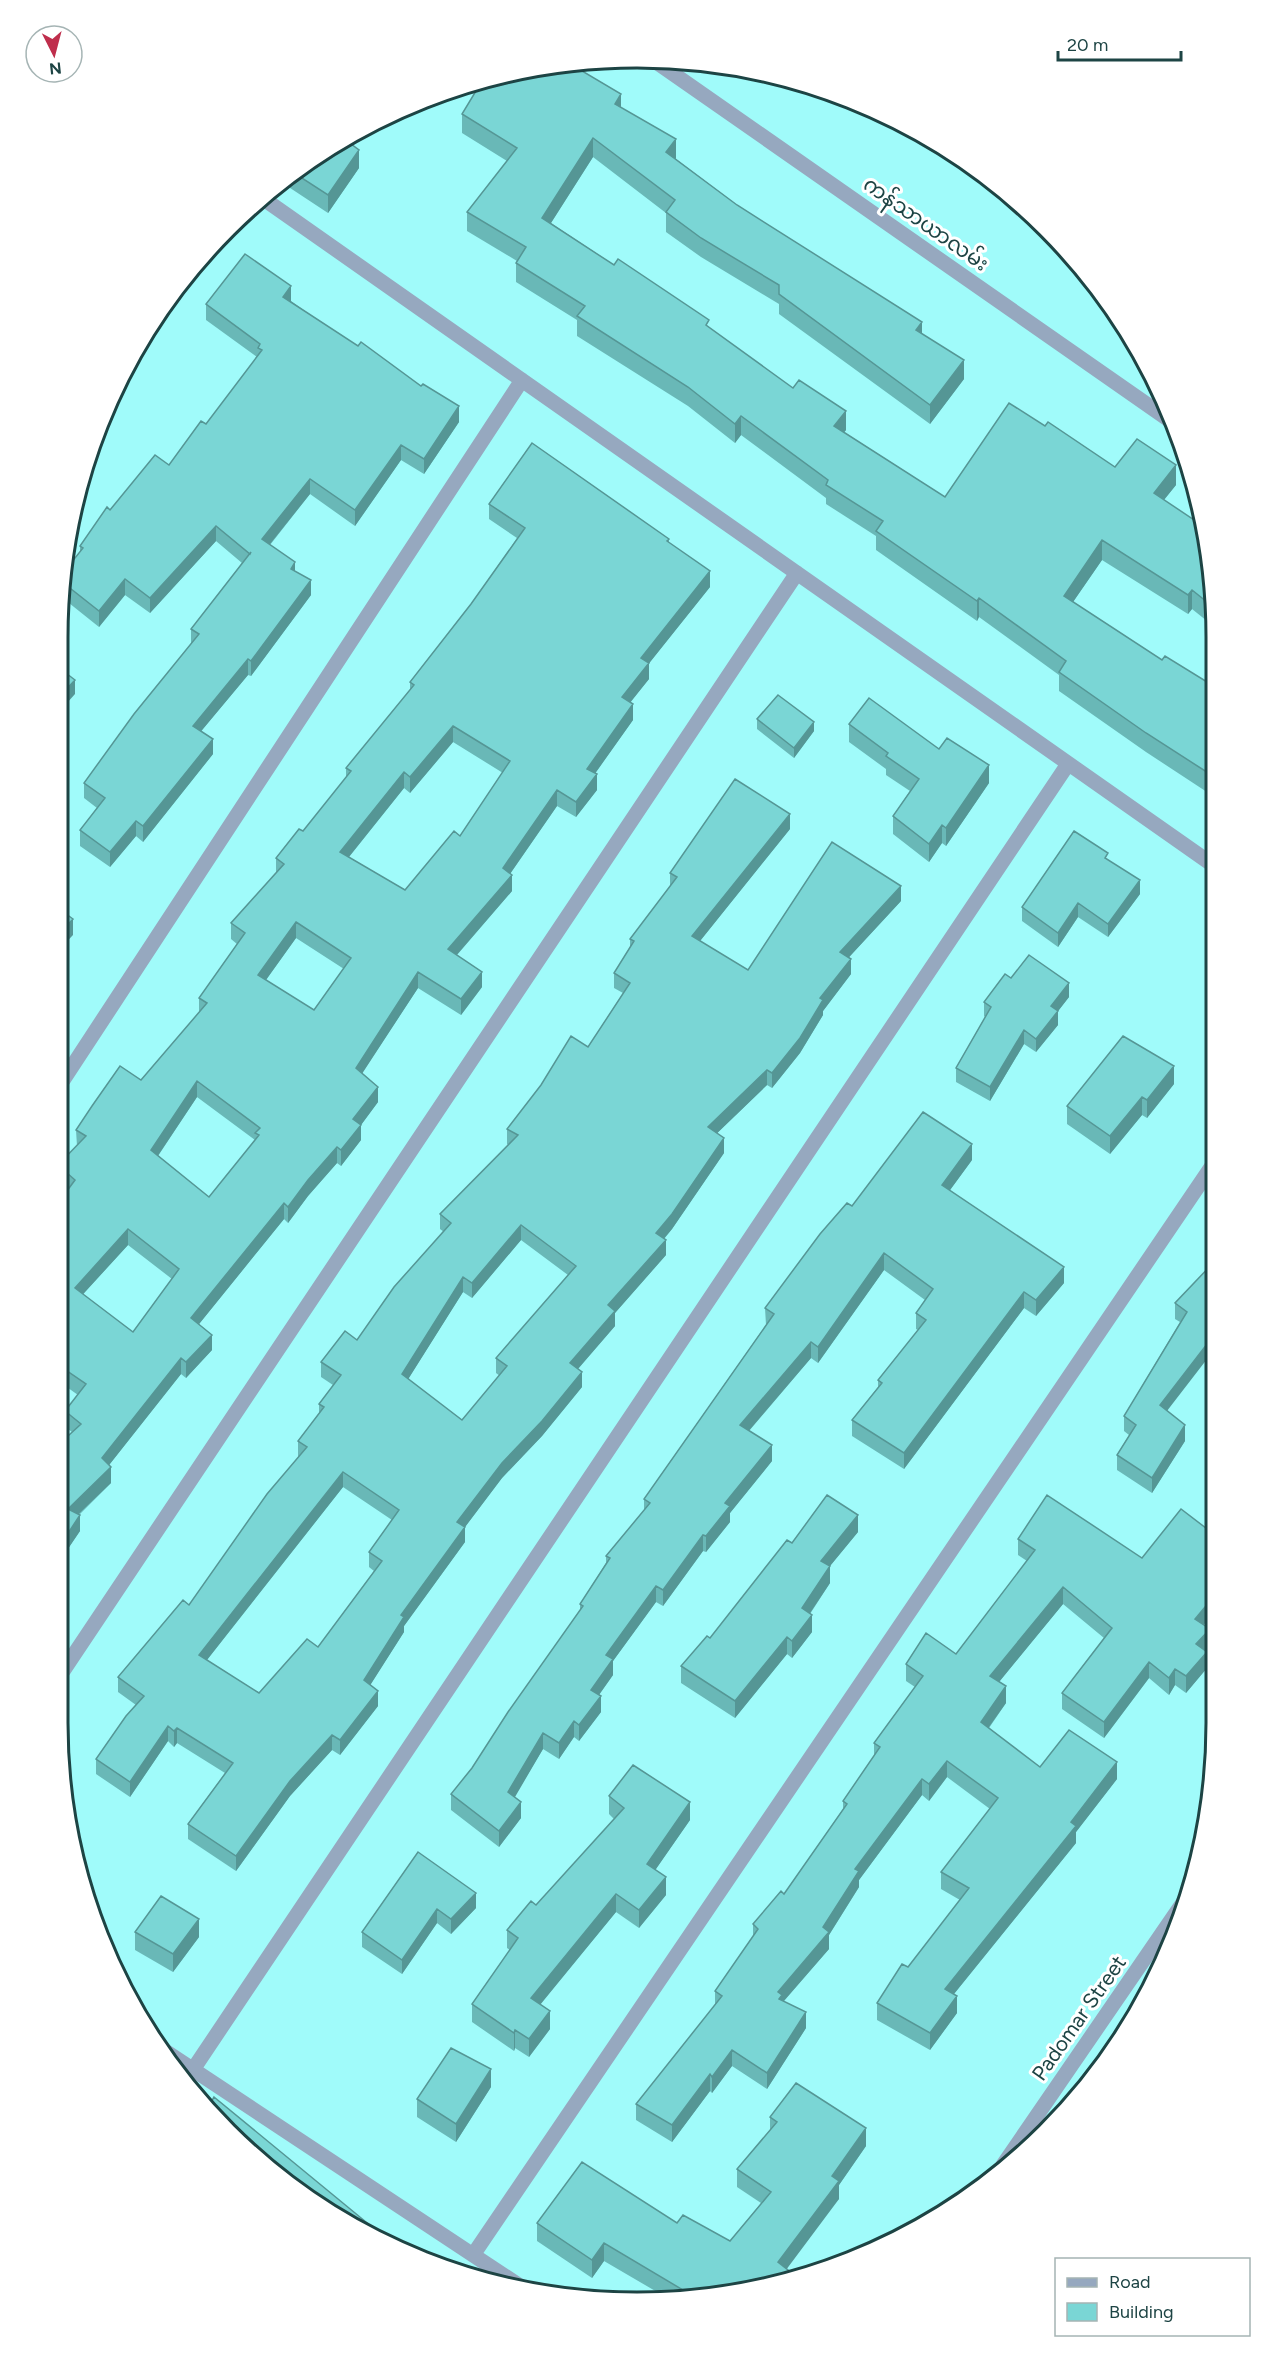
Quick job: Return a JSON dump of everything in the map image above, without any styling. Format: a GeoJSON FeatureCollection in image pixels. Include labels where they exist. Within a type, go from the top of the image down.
{"type":"FeatureCollection","features":[{"type":"Feature","properties":{"kind":"street","name":"ကန်သာယာလမ်း"},"geometry":{"type":"LineString","coordinates":[[666,69],[1161,414]]}},
{"type":"Feature","properties":{"kind":"street"},"geometry":{"type":"LineString","coordinates":[[270,202],[1206,860]]}},
{"type":"Feature","properties":{"kind":"street"},"geometry":{"type":"LineString","coordinates":[[68,1073],[522,380]]}},
{"type":"Feature","properties":{"kind":"street"},"geometry":{"type":"LineString","coordinates":[[68,1664],[796,573]]}},
{"type":"Feature","properties":{"kind":"street"},"geometry":{"type":"LineString","coordinates":[[189,2075],[1068,764]]}},
{"type":"Feature","properties":{"kind":"street"},"geometry":{"type":"LineString","coordinates":[[473,2255],[1206,1175]]}},
{"type":"Feature","properties":{"kind":"street","name":"Padomar Street"},"geometry":{"type":"LineString","coordinates":[[1014,2150],[1170,1921]]}},
{"type":"Feature","properties":{"kind":"street"},"geometry":{"type":"LineString","coordinates":[[178,2060],[507,2277]]}},
{"type":"Feature","properties":{"kind":"building"},"geometry":{"type":"Polygon","coordinates":[[[581,71],[621,94],[615,104],[676,139],[666,152],[737,205],[922,322],[916,330],[964,360],[930,405],[779,294],[779,285],[701,238],[666,212],[675,200],[593,138],[542,218],[614,265],[618,259],[709,320],[706,325],[793,388],[799,380],[846,411],[834,426],[945,497],[1009,403],[1045,426],[1048,422],[1115,467],[1137,439],[1176,465],[1154,493],[1195,520],[1202,563],[1205,600],[1192,590],[1188,595],[1102,540],[1064,596],[1162,660],[1165,656],[1206,681],[1206,772],[1059,672],[1066,661],[979,598],[977,601],[876,531],[883,521],[826,485],[828,480],[741,416],[735,424],[688,387],[577,316],[585,306],[516,263],[526,247],[467,212],[517,148],[462,114],[476,91],[526,78],[581,71]]]}},
{"type":"Feature","properties":{"kind":"building"},"geometry":{"type":"Polygon","coordinates":[[[351,144],[359,150],[328,195],[301,177],[351,144]]]}},
{"type":"Feature","properties":{"kind":"building"},"geometry":{"type":"Polygon","coordinates":[[[245,254],[291,286],[283,297],[358,346],[361,342],[421,386],[423,384],[459,406],[424,459],[401,445],[355,510],[310,479],[262,539],[295,562],[291,569],[311,580],[251,661],[248,659],[193,726],[213,739],[143,826],[136,821],[110,852],[80,830],[105,798],[84,783],[134,714],[199,634],[191,629],[250,554],[216,526],[150,598],[125,579],[99,611],[70,588],[72,561],[83,548],[80,546],[107,507],[110,510],[155,455],[169,465],[201,421],[206,424],[262,350],[258,348],[260,344],[206,304],[245,254]]]}},
{"type":"Feature","properties":{"kind":"building"},"geometry":{"type":"Polygon","coordinates":[[[532,443],[669,539],[667,541],[710,571],[641,658],[649,663],[622,697],[633,704],[587,769],[597,774],[576,802],[557,790],[503,868],[512,875],[448,949],[482,972],[461,999],[418,972],[356,1068],[378,1087],[353,1119],[361,1125],[341,1150],[337,1147],[288,1207],[284,1203],[191,1318],[212,1335],[186,1362],[181,1358],[102,1458],[111,1467],[68,1509],[68,1436],[81,1424],[68,1413],[68,1407],[86,1384],[68,1372],[68,1189],[75,1180],[68,1174],[68,1155],[86,1136],[76,1130],[120,1066],[141,1080],[207,1003],[199,998],[245,933],[231,923],[284,864],[276,858],[299,829],[303,831],[351,771],[346,768],[414,685],[410,682],[471,604],[525,528],[489,504],[532,443]],[[453,726],[410,777],[404,772],[340,852],[405,890],[454,831],[460,836],[510,761],[453,726]],[[296,922],[258,975],[314,1010],[351,958],[296,922]],[[197,1081],[151,1150],[209,1197],[259,1135],[255,1133],[260,1128],[197,1081]],[[128,1229],[75,1288],[133,1332],[179,1269],[128,1229]]]}},
{"type":"Feature","properties":{"kind":"building"},"geometry":{"type":"Polygon","coordinates":[[[68,675],[75,680],[68,687],[68,675]]]}},
{"type":"Feature","properties":{"kind":"building"},"geometry":{"type":"Polygon","coordinates":[[[778,695],[814,722],[794,748],[757,719],[778,695]]]}},
{"type":"Feature","properties":{"kind":"building"},"geometry":{"type":"Polygon","coordinates":[[[869,698],[939,749],[947,738],[989,765],[946,828],[942,825],[929,844],[893,816],[919,779],[886,756],[888,753],[849,724],[869,698]]]}},
{"type":"Feature","properties":{"kind":"building"},"geometry":{"type":"Polygon","coordinates":[[[735,779],[790,814],[692,936],[748,970],[832,842],[901,886],[840,952],[851,959],[820,998],[823,1000],[800,1038],[772,1073],[767,1070],[708,1127],[724,1138],[672,1214],[656,1233],[666,1240],[608,1305],[615,1311],[570,1363],[582,1372],[542,1421],[502,1463],[457,1522],[465,1527],[401,1615],[404,1617],[364,1680],[378,1691],[340,1740],[332,1735],[290,1781],[236,1856],[188,1824],[233,1763],[177,1728],[174,1731],[168,1726],[130,1782],[96,1759],[126,1716],[144,1696],[118,1677],[183,1600],[189,1605],[267,1494],[307,1447],[298,1441],[324,1407],[319,1404],[341,1375],[321,1362],[345,1331],[357,1340],[394,1287],[451,1223],[440,1214],[518,1135],[507,1129],[541,1085],[571,1036],[588,1047],[630,983],[614,973],[634,941],[630,939],[677,877],[670,873],[735,779]],[[521,1225],[472,1283],[463,1277],[402,1374],[462,1420],[507,1366],[496,1358],[576,1266],[521,1225]],[[343,1472],[199,1655],[259,1693],[307,1639],[318,1647],[382,1561],[369,1552],[399,1510],[343,1472]]]}},
{"type":"Feature","properties":{"kind":"building"},"geometry":{"type":"Polygon","coordinates":[[[1074,831],[1108,853],[1105,858],[1140,880],[1108,924],[1078,903],[1058,933],[1022,907],[1074,831]]]}},
{"type":"Feature","properties":{"kind":"building"},"geometry":{"type":"Polygon","coordinates":[[[1029,955],[1069,983],[1051,1006],[1058,1011],[1036,1039],[1024,1030],[990,1087],[956,1068],[991,1007],[984,1002],[1005,974],[1011,978],[1029,955]]]}},
{"type":"Feature","properties":{"kind":"building"},"geometry":{"type":"Polygon","coordinates":[[[1123,1036],[1174,1066],[1147,1100],[1142,1097],[1110,1136],[1067,1106],[1123,1036]]]}},
{"type":"Feature","properties":{"kind":"building"},"geometry":{"type":"Polygon","coordinates":[[[923,1112],[972,1144],[942,1185],[1064,1267],[1036,1300],[1024,1292],[904,1453],[852,1420],[882,1383],[878,1380],[926,1320],[916,1313],[933,1289],[884,1253],[818,1347],[811,1342],[740,1425],[772,1445],[725,1503],[730,1506],[706,1536],[703,1535],[663,1590],[656,1586],[606,1655],[613,1659],[591,1690],[601,1696],[579,1725],[574,1721],[559,1743],[543,1733],[508,1792],[521,1802],[499,1831],[451,1794],[472,1768],[508,1712],[583,1606],[580,1604],[610,1558],[606,1556],[650,1503],[644,1499],[774,1314],[765,1308],[820,1234],[847,1203],[852,1206],[923,1112]]]}},
{"type":"Feature","properties":{"kind":"building"},"geometry":{"type":"Polygon","coordinates":[[[1206,1270],[1206,1345],[1160,1405],[1185,1425],[1152,1478],[1117,1455],[1136,1425],[1124,1416],[1187,1312],[1175,1303],[1206,1270]]]}},
{"type":"Feature","properties":{"kind":"building"},"geometry":{"type":"Polygon","coordinates":[[[827,1495],[858,1515],[821,1561],[830,1566],[802,1608],[812,1615],[792,1641],[787,1637],[735,1701],[681,1666],[707,1636],[710,1638],[787,1540],[792,1543],[827,1495]]]}},
{"type":"Feature","properties":{"kind":"building"},"geometry":{"type":"Polygon","coordinates":[[[1047,1495],[1142,1558],[1181,1509],[1206,1528],[1206,1606],[1195,1619],[1206,1626],[1206,1633],[1196,1644],[1206,1653],[1186,1676],[1175,1669],[1169,1678],[1149,1662],[1104,1722],[1062,1693],[1112,1628],[1063,1587],[990,1676],[1006,1686],[981,1722],[1040,1767],[1069,1730],[1117,1762],[1071,1822],[1076,1826],[945,1989],[957,1996],[930,2033],[877,2003],[902,1964],[908,1967],[969,1888],[941,1872],[998,1798],[947,1761],[929,1784],[922,1779],[855,1869],[859,1871],[823,1927],[829,1932],[778,1992],[782,1995],[779,1999],[806,2012],[767,2073],[732,2050],[712,2077],[710,2074],[672,2125],[636,2104],[722,1996],[715,1991],[758,1929],[753,1924],[781,1891],[784,1894],[847,1804],[843,1801],[880,1747],[874,1743],[923,1676],[906,1664],[926,1633],[956,1654],[1035,1550],[1018,1539],[1047,1495]]]}},
{"type":"Feature","properties":{"kind":"building"},"geometry":{"type":"Polygon","coordinates":[[[68,1509],[80,1515],[68,1533],[68,1509]]]}},
{"type":"Feature","properties":{"kind":"building"},"geometry":{"type":"Polygon","coordinates":[[[633,1765],[690,1802],[647,1864],[666,1877],[639,1910],[616,1894],[531,1998],[550,2011],[529,2039],[515,2030],[514,2033],[472,2004],[518,1938],[507,1930],[531,1901],[536,1905],[624,1808],[609,1796],[633,1765]]]}},
{"type":"Feature","properties":{"kind":"building"},"geometry":{"type":"Polygon","coordinates":[[[418,1852],[476,1893],[451,1919],[437,1909],[402,1960],[362,1932],[418,1852]]]}},
{"type":"Feature","properties":{"kind":"building"},"geometry":{"type":"Polygon","coordinates":[[[161,1896],[199,1919],[173,1954],[135,1932],[161,1896]]]}},
{"type":"Feature","properties":{"kind":"building"},"geometry":{"type":"Polygon","coordinates":[[[451,2048],[491,2069],[456,2124],[417,2099],[451,2048]]]}},
{"type":"Feature","properties":{"kind":"building"},"geometry":{"type":"Polygon","coordinates":[[[796,2083],[866,2128],[832,2176],[839,2181],[778,2262],[790,2271],[748,2282],[683,2290],[604,2243],[592,2260],[537,2223],[582,2162],[677,2223],[683,2215],[730,2241],[771,2192],[737,2169],[777,2122],[770,2117],[796,2083]]]}},
{"type":"Feature","properties":{"kind":"building"},"geometry":{"type":"Polygon","coordinates":[[[214,2097],[372,2227],[321,2197],[290,2175],[234,2126],[212,2101],[214,2097]]]}}]}
